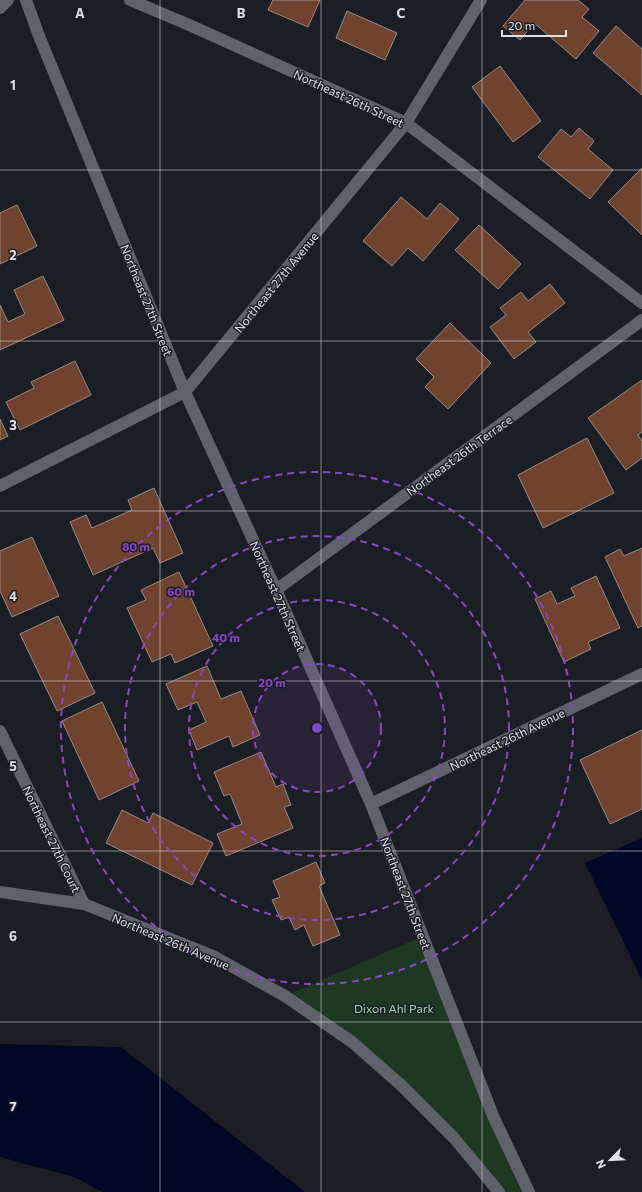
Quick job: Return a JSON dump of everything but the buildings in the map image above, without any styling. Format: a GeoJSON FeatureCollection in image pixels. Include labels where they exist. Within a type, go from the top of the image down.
{"type":"FeatureCollection","features":[{"type":"Feature","properties":{"kind":"street"},"geometry":{"type":"LineString","coordinates":[[0,8],[8,0]]}},
{"type":"Feature","properties":{"kind":"street","name":"Northeast 27th Street"},"geometry":{"type":"LineString","coordinates":[[26,0],[39,36],[185,392],[372,804],[494,1118],[529,1192]]}},
{"type":"Feature","properties":{"kind":"street","name":"Northeast 26th Street"},"geometry":{"type":"LineString","coordinates":[[130,0],[187,24],[406,124],[642,303]]}},
{"type":"Feature","properties":{"kind":"street","name":"Northeast 27th Avenue"},"geometry":{"type":"LineString","coordinates":[[0,486],[185,392],[406,124],[481,0]]}},
{"type":"Feature","properties":{"kind":"street","name":"Northeast 26th Terrace"},"geometry":{"type":"LineString","coordinates":[[276,590],[642,320]]}},
{"type":"Feature","properties":{"kind":"street","name":"Northeast 26th Avenue"},"geometry":{"type":"LineString","coordinates":[[372,804],[642,674]]}},
{"type":"Feature","properties":{"kind":"street","name":"Northeast 27th Court"},"geometry":{"type":"LineString","coordinates":[[0,731],[84,904]]}},
{"type":"Feature","properties":{"kind":"street","name":"Northeast 26th Avenue"},"geometry":{"type":"LineString","coordinates":[[0,892],[84,904],[213,956],[291,1000],[352,1042],[401,1085],[454,1138],[499,1192]]}},
{"type":"Feature","properties":{"kind":"green space","name":"Dixon Ahl Park"},"geometry":{"type":"Polygon","coordinates":[[[423,936],[530,1192],[499,1192],[401,1085],[285,996],[423,936]]]}},
{"type":"Feature","properties":{"kind":"water"},"geometry":{"type":"Polygon","coordinates":[[[642,838],[642,980],[585,863],[642,838]]]}},
{"type":"Feature","properties":{"kind":"water"},"geometry":{"type":"Polygon","coordinates":[[[0,1044],[121,1047],[305,1192],[103,1192],[74,1177],[0,1157],[0,1044]]]}}]}
